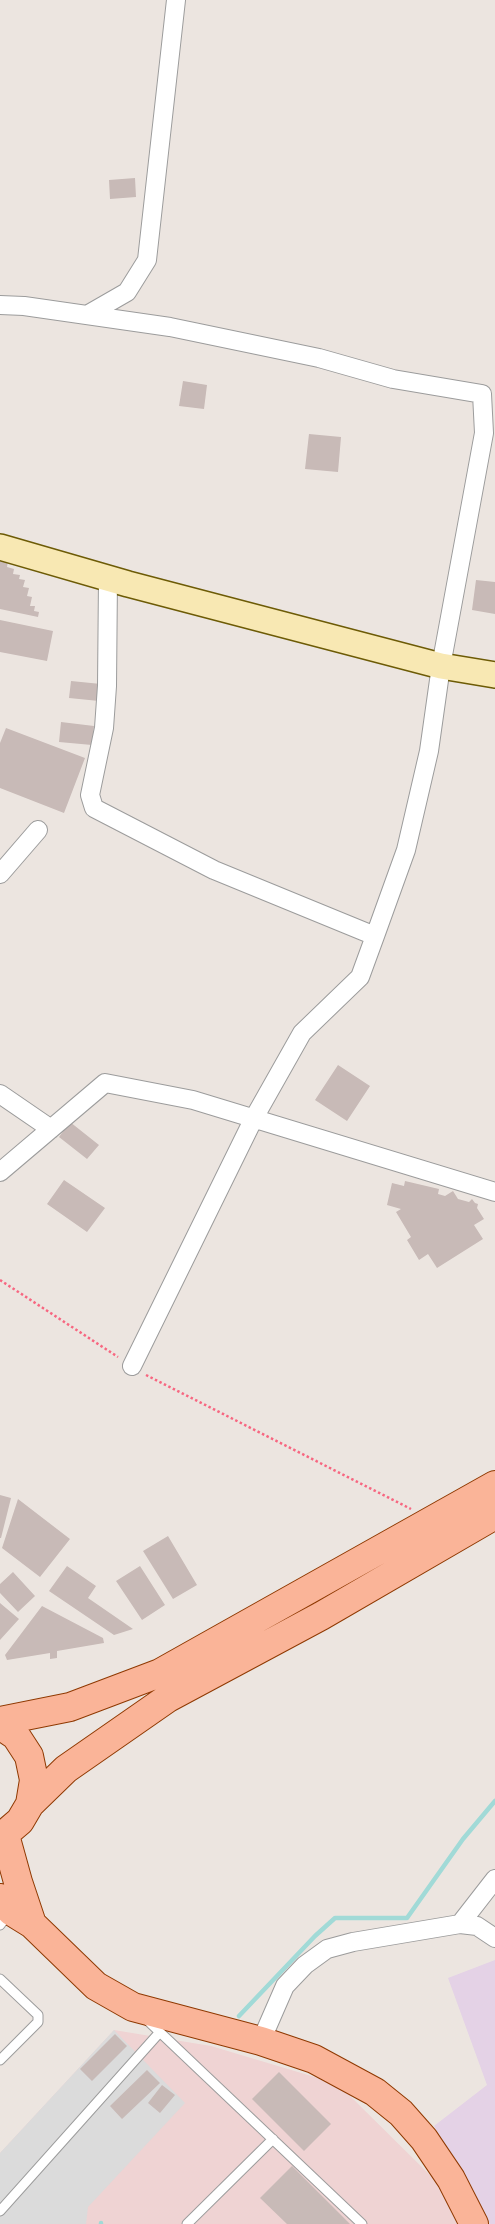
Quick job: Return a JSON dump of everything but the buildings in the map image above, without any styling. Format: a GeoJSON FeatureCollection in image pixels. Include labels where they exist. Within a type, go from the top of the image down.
{"type":"FeatureCollection","features":[{"type":"Feature","properties":{"kind":"main road"},"geometry":{"type":"LineString","coordinates":[[0,1723],[70,1707],[160,1673],[495,1485]]}},
{"type":"Feature","properties":{"kind":"main road"},"geometry":{"type":"LineString","coordinates":[[474,2224],[451,2179],[424,2139],[401,2113],[375,2092],[314,2059],[261,2041],[133,2006],[96,1986],[11,1914],[18,1882],[3,1836],[20,1821],[30,1804],[66,1768],[168,1698],[322,1616],[495,1515]]}},
{"type":"Feature","properties":{"kind":"main road"},"geometry":{"type":"LineString","coordinates":[[0,1723],[16,1736],[29,1756],[34,1780],[30,1804]]}},
{"type":"Feature","properties":{"kind":"street"},"geometry":{"type":"LineString","coordinates":[[87,315],[127,292],[146,260],[176,0]]}},
{"type":"Feature","properties":{"kind":"street"},"geometry":{"type":"LineString","coordinates":[[0,305],[24,306],[179,329],[319,358],[393,379],[488,395],[484,433],[441,666],[429,750],[406,850],[376,936],[360,977],[302,1034],[254,1118],[132,1366]]}},
{"type":"Feature","properties":{"kind":"street"},"geometry":{"type":"LineString","coordinates":[[0,547],[108,578],[441,666],[495,675]]}},
{"type":"Feature","properties":{"kind":"street"},"geometry":{"type":"LineString","coordinates":[[108,578],[107,686],[104,728],[90,795],[94,808],[214,870],[376,936]]}},
{"type":"Feature","properties":{"kind":"street"},"geometry":{"type":"LineString","coordinates":[[0,874],[38,830]]}},
{"type":"Feature","properties":{"kind":"street"},"geometry":{"type":"LineString","coordinates":[[0,1172],[105,1083],[193,1100],[495,1192]]}},
{"type":"Feature","properties":{"kind":"street"},"geometry":{"type":"LineString","coordinates":[[0,1094],[51,1129]]}},
{"type":"Feature","properties":{"kind":"street"},"geometry":{"type":"LineString","coordinates":[[460,1924],[495,1880]]}},
{"type":"Feature","properties":{"kind":"street"},"geometry":{"type":"LineString","coordinates":[[261,2041],[284,1986],[305,1964],[327,1949],[353,1942],[460,1924],[477,1926],[495,1938]]}},
{"type":"Feature","properties":{"kind":"lane"},"geometry":{"type":"LineString","coordinates":[[0,1979],[38,2015],[38,2022],[0,2060]]}},
{"type":"Feature","properties":{"kind":"lane"},"geometry":{"type":"LineString","coordinates":[[133,2006],[362,2224]]}},
{"type":"Feature","properties":{"kind":"lane"},"geometry":{"type":"LineString","coordinates":[[0,2211],[160,2032]]}},
{"type":"Feature","properties":{"kind":"lane"},"geometry":{"type":"LineString","coordinates":[[187,2224],[273,2140]]}},
{"type":"Feature","properties":{"kind":"path"},"geometry":{"type":"LineString","coordinates":[[0,1280],[132,1366],[432,1520]]}},
{"type":"Feature","properties":{"kind":"shaded area"},"geometry":{"type":"Polygon","coordinates":[[[495,1960],[495,2224],[490,2224],[434,2126],[487,2085],[448,1978],[495,1960]]]}},
{"type":"Feature","properties":{"kind":"shaded area"},"geometry":{"type":"Polygon","coordinates":[[[114,2030],[211,2046],[338,2084],[440,2185],[459,2224],[0,2224],[0,2153],[114,2030]]]}},
{"type":"Feature","properties":{"kind":"shaded area"},"geometry":{"type":"Polygon","coordinates":[[[114,2030],[185,2103],[88,2207],[86,2224],[0,2224],[0,2153],[114,2030]]]}},
{"type":"Feature","properties":{"kind":"waterway"},"geometry":{"type":"LineString","coordinates":[[239,2016],[315,1936],[335,1918],[407,1918],[463,1839],[495,1801]]}}]}
